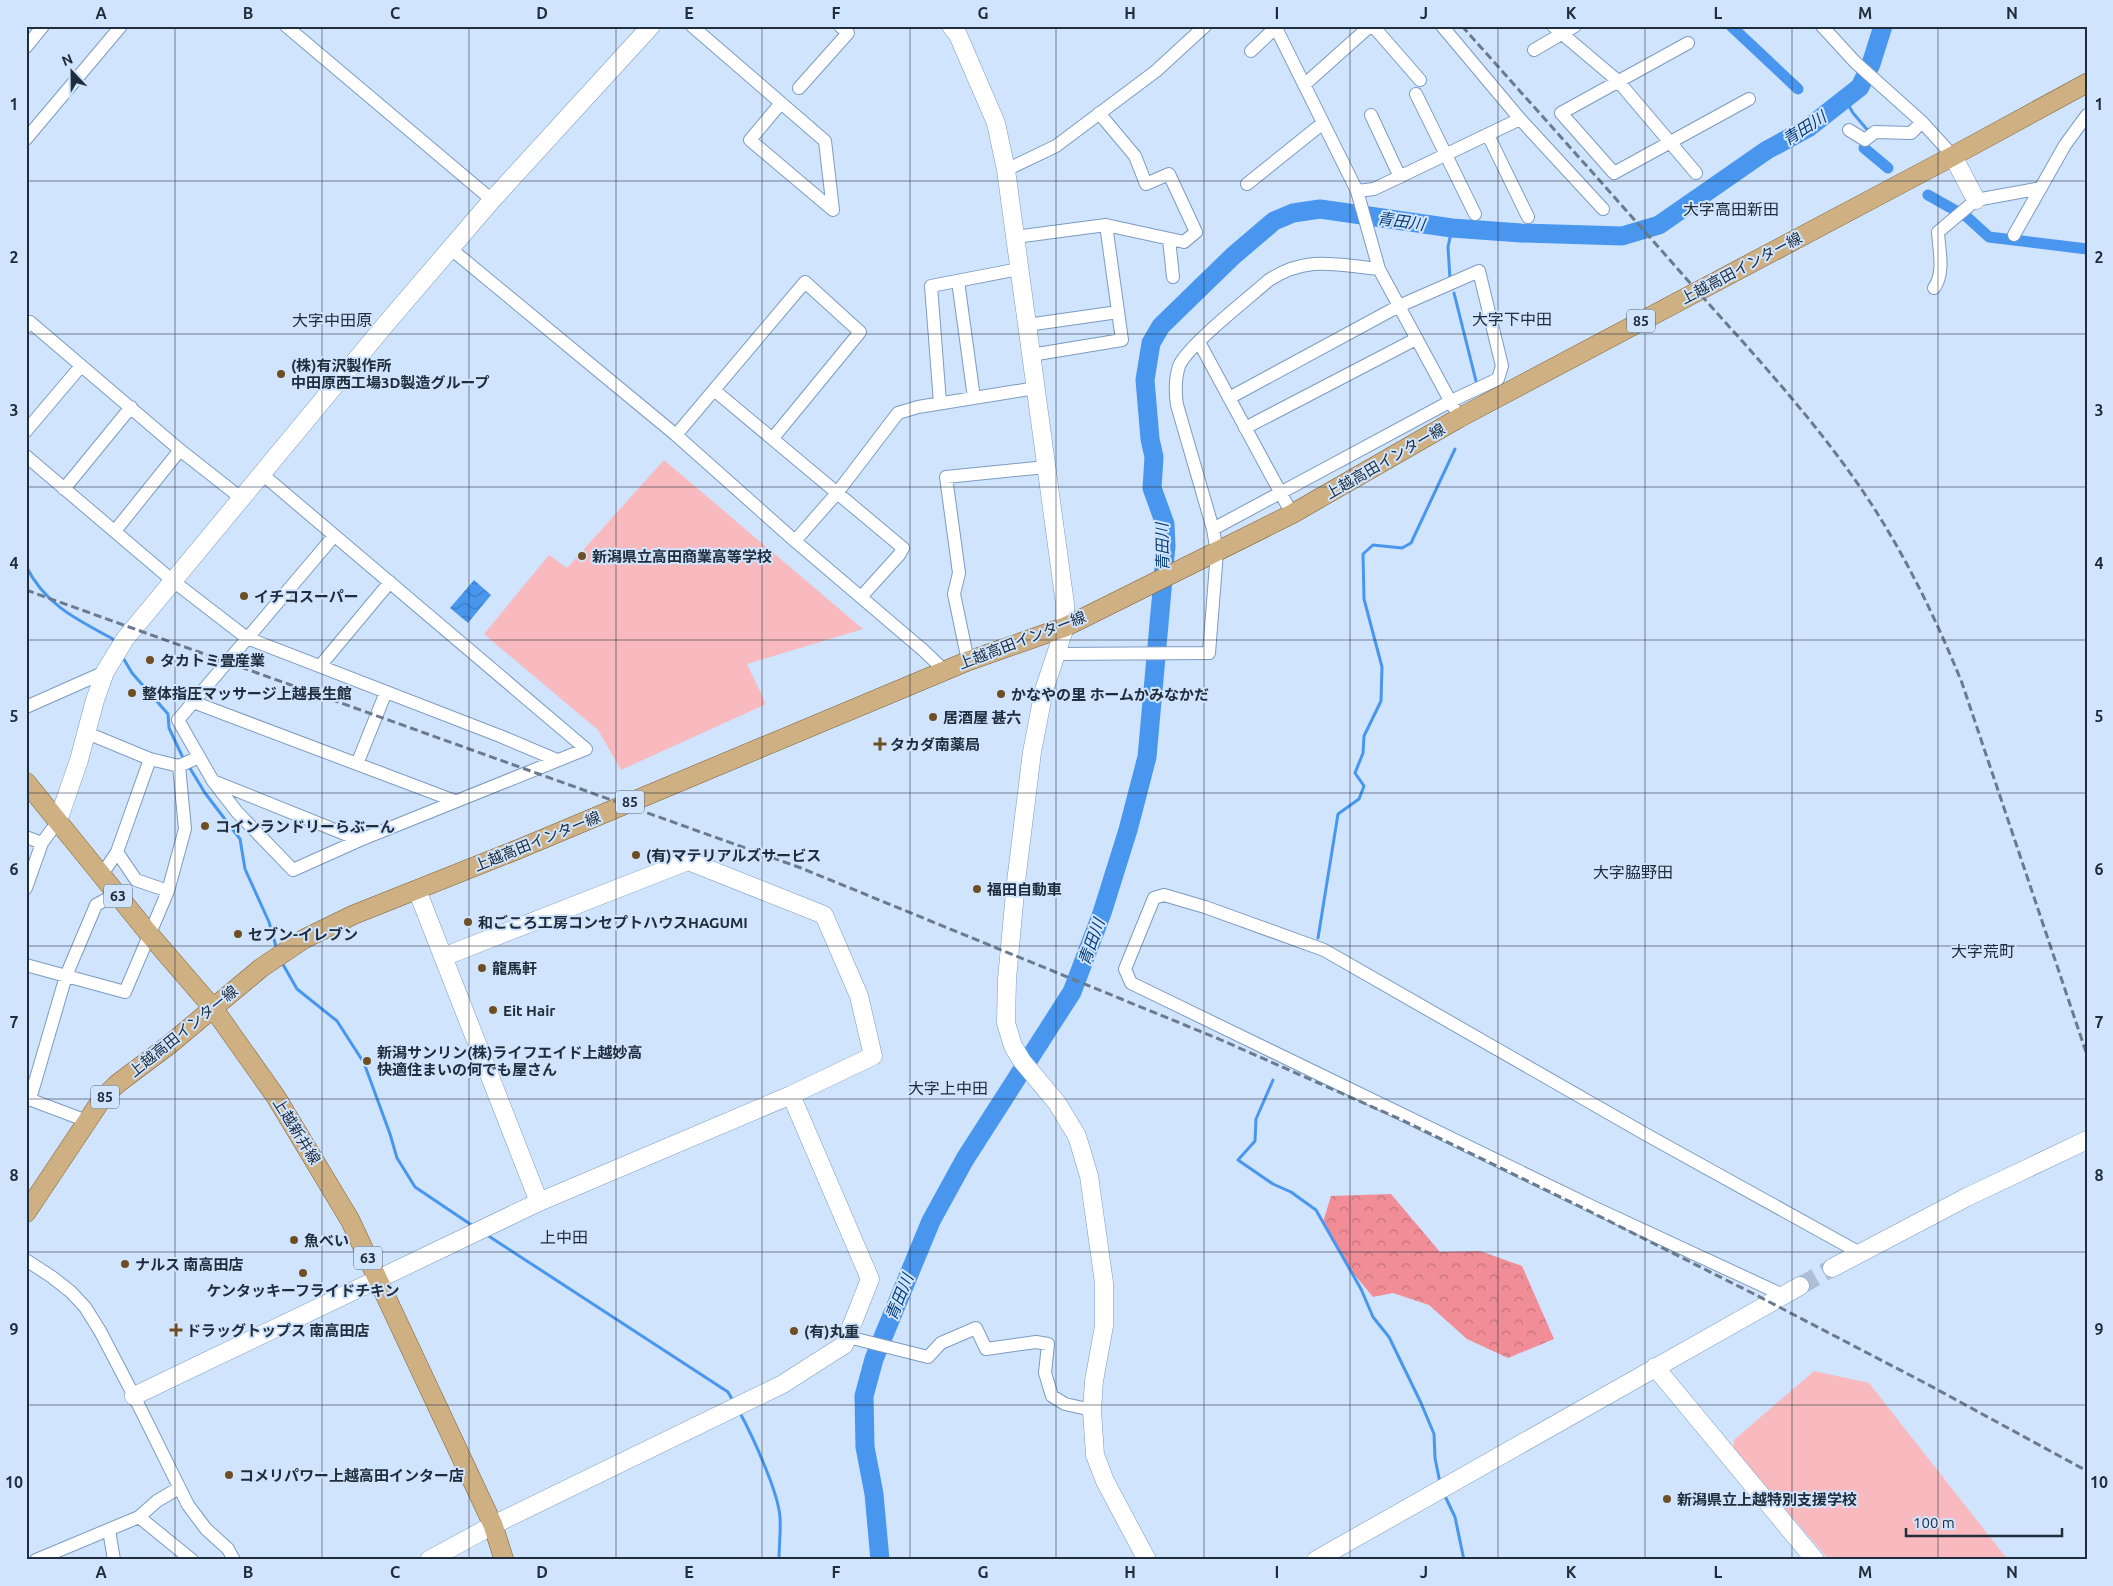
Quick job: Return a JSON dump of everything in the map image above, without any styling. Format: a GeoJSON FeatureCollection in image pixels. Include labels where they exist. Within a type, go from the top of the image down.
{"type":"FeatureCollection","features":[{"type":"Feature","properties":{"kind":"main road","name":"上越高田インター線"},"geometry":{"type":"LineString","coordinates":[[26,1213],[102,1099],[117,1084],[169,1045],[261,968],[304,939],[353,915],[519,850],[968,661],[1065,627],[1292,514],[1459,418],[2087,83]]}},
{"type":"Feature","properties":{"kind":"main road","name":"上越新井線"},"geometry":{"type":"LineString","coordinates":[[26,782],[101,876],[213,1008],[276,1097],[338,1198],[378,1278],[494,1526],[504,1560]]}},
{"type":"Feature","properties":{"kind":"main road","name":"上越新井線"},"geometry":{"type":"LineString","coordinates":[[494,1526],[518,1560]]}},
{"type":"Feature","properties":{"kind":"street"},"geometry":{"type":"LineString","coordinates":[[27,43],[44,26]]}},
{"type":"Feature","properties":{"kind":"street"},"geometry":{"type":"LineString","coordinates":[[26,139],[121,26]]}},
{"type":"Feature","properties":{"kind":"street"},"geometry":{"type":"LineString","coordinates":[[286,26],[492,200]]}},
{"type":"Feature","properties":{"kind":"street"},"geometry":{"type":"LineString","coordinates":[[26,888],[42,843],[58,821],[105,672],[125,639],[385,325],[492,200],[651,26]]}},
{"type":"Feature","properties":{"kind":"street"},"geometry":{"type":"LineString","coordinates":[[692,26],[824,141],[833,210],[750,140],[781,104]]}},
{"type":"Feature","properties":{"kind":"street"},"geometry":{"type":"LineString","coordinates":[[799,88],[848,33],[840,26]]}},
{"type":"Feature","properties":{"kind":"street"},"geometry":{"type":"LineString","coordinates":[[951,26],[958,35],[996,124],[1006,170],[1064,587],[1065,627],[1044,690],[1032,752],[1016,882],[1007,979],[1007,1031],[1012,1046],[1057,1103],[1077,1136],[1089,1176],[1104,1283],[1104,1326],[1094,1381],[1092,1410],[1095,1455],[1104,1481],[1147,1560]]}},
{"type":"Feature","properties":{"kind":"street"},"geometry":{"type":"LineString","coordinates":[[1006,170],[1056,146],[1156,71],[1206,26]]}},
{"type":"Feature","properties":{"kind":"street"},"geometry":{"type":"LineString","coordinates":[[1250,51],[1276,26],[1359,197],[1379,270],[1459,418]]}},
{"type":"Feature","properties":{"kind":"street"},"geometry":{"type":"LineString","coordinates":[[1304,85],[1370,26]]}},
{"type":"Feature","properties":{"kind":"street"},"geometry":{"type":"LineString","coordinates":[[1374,26],[1420,80]]}},
{"type":"Feature","properties":{"kind":"street"},"geometry":{"type":"LineString","coordinates":[[1442,26],[1520,119],[1603,209]]}},
{"type":"Feature","properties":{"kind":"street"},"geometry":{"type":"LineString","coordinates":[[1534,50],[1557,30],[1576,26]]}},
{"type":"Feature","properties":{"kind":"street"},"geometry":{"type":"LineString","coordinates":[[1822,26],[1855,62],[1922,122],[1953,156],[1976,200]]}},
{"type":"Feature","properties":{"kind":"street"},"geometry":{"type":"LineString","coordinates":[[1557,30],[1618,81],[1696,173]]}},
{"type":"Feature","properties":{"kind":"street"},"geometry":{"type":"LineString","coordinates":[[1688,43],[1561,113],[1614,173],[1749,98]]}},
{"type":"Feature","properties":{"kind":"street"},"geometry":{"type":"LineString","coordinates":[[1416,94],[1476,214]]}},
{"type":"Feature","properties":{"kind":"street"},"geometry":{"type":"LineString","coordinates":[[1016,237],[1106,225],[1184,242],[1196,232],[1169,174],[1146,184],[1135,156],[1100,114]]}},
{"type":"Feature","properties":{"kind":"street"},"geometry":{"type":"LineString","coordinates":[[1371,115],[1400,177]]}},
{"type":"Feature","properties":{"kind":"street"},"geometry":{"type":"LineString","coordinates":[[2014,235],[2065,145],[2087,115]]}},
{"type":"Feature","properties":{"kind":"street"},"geometry":{"type":"LineString","coordinates":[[1359,197],[1520,119]]}},
{"type":"Feature","properties":{"kind":"street"},"geometry":{"type":"LineString","coordinates":[[1849,130],[1865,140],[1872,135],[1911,133],[1922,122]]}},
{"type":"Feature","properties":{"kind":"street"},"geometry":{"type":"LineString","coordinates":[[1247,184],[1323,123]]}},
{"type":"Feature","properties":{"kind":"street"},"geometry":{"type":"LineString","coordinates":[[1488,135],[1528,217]]}},
{"type":"Feature","properties":{"kind":"street"},"geometry":{"type":"LineString","coordinates":[[1934,288],[1939,281],[1940,272],[1938,232],[1958,213],[1976,200],[2041,188]]}},
{"type":"Feature","properties":{"kind":"street"},"geometry":{"type":"LineString","coordinates":[[1031,355],[1122,340],[1106,225]]}},
{"type":"Feature","properties":{"kind":"street"},"geometry":{"type":"LineString","coordinates":[[1169,239],[1172,276]]}},
{"type":"Feature","properties":{"kind":"street"},"geometry":{"type":"LineString","coordinates":[[451,249],[676,435],[944,671]]}},
{"type":"Feature","properties":{"kind":"street"},"geometry":{"type":"LineString","coordinates":[[1055,654],[1210,653],[1217,552],[1213,529],[1177,405],[1175,390],[1180,366],[1186,355],[1199,342],[1269,280],[1295,266],[1319,263],[1379,270]]}},
{"type":"Feature","properties":{"kind":"street"},"geometry":{"type":"LineString","coordinates":[[940,404],[931,286],[1019,269]]}},
{"type":"Feature","properties":{"kind":"street"},"geometry":{"type":"LineString","coordinates":[[1213,529],[1451,401],[1498,378],[1502,366],[1479,271],[1399,306],[1229,398]]}},
{"type":"Feature","properties":{"kind":"street"},"geometry":{"type":"LineString","coordinates":[[958,281],[974,398]]}},
{"type":"Feature","properties":{"kind":"street"},"geometry":{"type":"LineString","coordinates":[[676,435],[805,282],[860,332],[773,438]]}},
{"type":"Feature","properties":{"kind":"street"},"geometry":{"type":"LineString","coordinates":[[1027,325],[1118,312]]}},
{"type":"Feature","properties":{"kind":"street"},"geometry":{"type":"LineString","coordinates":[[28,323],[131,407],[180,450],[241,498]]}},
{"type":"Feature","properties":{"kind":"street"},"geometry":{"type":"LineString","coordinates":[[1245,428],[1416,339]]}},
{"type":"Feature","properties":{"kind":"street"},"geometry":{"type":"LineString","coordinates":[[1199,342],[1292,514]]}},
{"type":"Feature","properties":{"kind":"street"},"geometry":{"type":"LineString","coordinates":[[26,431],[81,366]]}},
{"type":"Feature","properties":{"kind":"street"},"geometry":{"type":"LineString","coordinates":[[795,541],[837,493],[898,413],[1036,388]]}},
{"type":"Feature","properties":{"kind":"street"},"geometry":{"type":"LineString","coordinates":[[714,390],[902,548],[899,555],[862,597]]}},
{"type":"Feature","properties":{"kind":"street"},"geometry":{"type":"LineString","coordinates":[[64,489],[131,407]]}},
{"type":"Feature","properties":{"kind":"street"},"geometry":{"type":"LineString","coordinates":[[115,531],[180,450]]}},
{"type":"Feature","properties":{"kind":"street"},"geometry":{"type":"LineString","coordinates":[[26,456],[173,581],[247,638],[557,760]]}},
{"type":"Feature","properties":{"kind":"street"},"geometry":{"type":"LineString","coordinates":[[968,661],[954,594],[960,573],[946,478],[1046,467]]}},
{"type":"Feature","properties":{"kind":"street"},"geometry":{"type":"LineString","coordinates":[[262,474],[586,749],[360,840],[293,870],[237,812],[213,781],[196,758],[178,720],[334,536]]}},
{"type":"Feature","properties":{"kind":"street"},"geometry":{"type":"LineString","coordinates":[[320,666],[390,582]]}},
{"type":"Feature","properties":{"kind":"street"},"geometry":{"type":"LineString","coordinates":[[26,707],[105,672]]}},
{"type":"Feature","properties":{"kind":"street"},"geometry":{"type":"LineString","coordinates":[[357,764],[386,692]]}},
{"type":"Feature","properties":{"kind":"street"},"geometry":{"type":"LineString","coordinates":[[193,702],[455,801]]}},
{"type":"Feature","properties":{"kind":"street"},"geometry":{"type":"LineString","coordinates":[[87,733],[150,759],[180,766],[196,758]]}},
{"type":"Feature","properties":{"kind":"street"},"geometry":{"type":"LineString","coordinates":[[101,876],[117,852],[150,759]]}},
{"type":"Feature","properties":{"kind":"street"},"geometry":{"type":"LineString","coordinates":[[26,965],[125,992],[168,891],[185,829],[180,766]]}},
{"type":"Feature","properties":{"kind":"street"},"geometry":{"type":"LineString","coordinates":[[213,781],[360,840]]}},
{"type":"Feature","properties":{"kind":"street"},"geometry":{"type":"LineString","coordinates":[[26,838],[42,843]]}},
{"type":"Feature","properties":{"kind":"street"},"geometry":{"type":"LineString","coordinates":[[117,852],[136,880],[168,891]]}},
{"type":"Feature","properties":{"kind":"street"},"geometry":{"type":"LineString","coordinates":[[134,1396],[540,1202],[791,1095],[873,1056],[859,996],[824,915],[688,861],[443,958]]}},
{"type":"Feature","properties":{"kind":"street"},"geometry":{"type":"LineString","coordinates":[[417,890],[540,1202]]}},
{"type":"Feature","properties":{"kind":"street"},"geometry":{"type":"LineString","coordinates":[[87,1121],[28,1099],[66,976],[96,905],[116,894]]}},
{"type":"Feature","properties":{"kind":"street"},"geometry":{"type":"LineString","coordinates":[[1783,1295],[1593,1207],[1131,983],[1126,970],[1154,898],[1164,895],[1189,902],[1324,950],[1638,1130],[1860,1253]]}},
{"type":"Feature","properties":{"kind":"street"},"geometry":{"type":"LineString","coordinates":[[429,1560],[494,1526],[783,1384],[844,1345],[870,1279],[791,1095]]}},
{"type":"Feature","properties":{"kind":"street"},"geometry":{"type":"LineString","coordinates":[[1832,1268],[1967,1197],[2087,1140]]}},
{"type":"Feature","properties":{"kind":"street"},"geometry":{"type":"LineString","coordinates":[[26,1260],[71,1292],[85,1308],[100,1331],[179,1488],[198,1521],[228,1548],[234,1560]]}},
{"type":"Feature","properties":{"kind":"street"},"geometry":{"type":"LineString","coordinates":[[1316,1560],[1800,1286]]}},
{"type":"Feature","properties":{"kind":"street"},"geometry":{"type":"LineString","coordinates":[[848,1337],[928,1357],[942,1343],[976,1328],[986,1349],[1036,1342],[1048,1344],[1045,1373],[1052,1396],[1065,1404],[1092,1410]]}},
{"type":"Feature","properties":{"kind":"street"},"geometry":{"type":"LineString","coordinates":[[1655,1367],[1815,1560]]}},
{"type":"Feature","properties":{"kind":"street"},"geometry":{"type":"LineString","coordinates":[[36,1560],[58,1556],[139,1517],[157,1501],[179,1488]]}},
{"type":"Feature","properties":{"kind":"street"},"geometry":{"type":"LineString","coordinates":[[139,1517],[192,1560]]}},
{"type":"Feature","properties":{"kind":"street"},"geometry":{"type":"LineString","coordinates":[[109,1530],[114,1560]]}},
{"type":"Feature","properties":{"kind":"shaded area"},"geometry":{"type":"Polygon","coordinates":[[[664,460],[863,629],[747,664],[766,704],[621,770],[598,730],[484,634],[549,555],[567,568],[664,460]]]}},
{"type":"Feature","properties":{"kind":"shaded area"},"geometry":{"type":"Polygon","coordinates":[[[1814,1371],[1869,1383],[2008,1560],[1829,1560],[1734,1449],[1734,1440],[1814,1371]]]}},
{"type":"Feature","properties":{"kind":"green space"},"geometry":{"type":"Polygon","coordinates":[[[1391,1194],[1440,1252],[1480,1251],[1522,1266],[1554,1339],[1508,1358],[1467,1339],[1429,1305],[1393,1293],[1373,1297],[1349,1268],[1323,1222],[1331,1196],[1391,1194]]]}},
{"type":"Feature","properties":{"kind":"water"},"geometry":{"type":"Polygon","coordinates":[[[474,580],[491,595],[468,623],[450,608],[474,580]]]}},
{"type":"Feature","properties":{"kind":"waterway"},"geometry":{"type":"LineString","coordinates":[[1731,26],[1798,89]]}},
{"type":"Feature","properties":{"kind":"waterway","name":"青田川"},"geometry":{"type":"LineString","coordinates":[[880,1560],[874,1494],[865,1447],[864,1396],[874,1359],[931,1221],[965,1159],[1072,992],[1102,913],[1128,830],[1147,757],[1166,546],[1165,524],[1152,488],[1154,457],[1150,439],[1145,380],[1151,343],[1161,326],[1233,256],[1274,221],[1293,213],[1320,209],[1452,228],[1521,233],[1622,236],[1659,225],[1767,150],[1808,128],[1860,87],[1871,64],[1883,26]]}},
{"type":"Feature","properties":{"kind":"waterway"},"geometry":{"type":"LineString","coordinates":[[1845,99],[1853,113],[1870,133]]}},
{"type":"Feature","properties":{"kind":"waterway"},"geometry":{"type":"LineString","coordinates":[[1864,148],[1888,168]]}},
{"type":"Feature","properties":{"kind":"waterway"},"geometry":{"type":"LineString","coordinates":[[1928,195],[1967,217],[1989,237],[2087,249]]}},
{"type":"Feature","properties":{"kind":"waterway"},"geometry":{"type":"LineString","coordinates":[[1450,279],[1448,247],[1452,228]]}},
{"type":"Feature","properties":{"kind":"waterway"},"geometry":{"type":"LineString","coordinates":[[1454,293],[1476,381]]}},
{"type":"Feature","properties":{"kind":"waterway"},"geometry":{"type":"LineString","coordinates":[[1318,938],[1338,814],[1359,799],[1364,786],[1355,773],[1363,753],[1364,736],[1381,701],[1382,667],[1364,599],[1363,554],[1373,545],[1402,548],[1411,543],[1455,449]]}},
{"type":"Feature","properties":{"kind":"waterway"},"geometry":{"type":"LineString","coordinates":[[26,566],[34,580],[53,601],[75,618],[113,639],[116,644]]}},
{"type":"Feature","properties":{"kind":"waterway"},"geometry":{"type":"LineString","coordinates":[[122,656],[132,673],[168,714],[169,728],[184,760]]}},
{"type":"Feature","properties":{"kind":"waterway"},"geometry":{"type":"LineString","coordinates":[[188,765],[205,793],[240,839],[245,869],[269,922],[277,950]]}},
{"type":"Feature","properties":{"kind":"waterway"},"geometry":{"type":"LineString","coordinates":[[281,961],[297,989],[337,1021],[364,1063],[397,1158],[415,1187],[473,1226]]}},
{"type":"Feature","properties":{"kind":"waterway"},"geometry":{"type":"LineString","coordinates":[[1273,1080],[1256,1119],[1255,1141],[1238,1160],[1273,1184],[1291,1192],[1316,1210],[1361,1289],[1373,1317],[1389,1337],[1421,1403],[1434,1434],[1435,1458],[1440,1483]]}},
{"type":"Feature","properties":{"kind":"waterway"},"geometry":{"type":"LineString","coordinates":[[487,1235],[728,1392],[733,1401]]}},
{"type":"Feature","properties":{"kind":"waterway"},"geometry":{"type":"LineString","coordinates":[[739,1411],[764,1463],[775,1493],[780,1517],[779,1560]]}},
{"type":"Feature","properties":{"kind":"waterway"},"geometry":{"type":"LineString","coordinates":[[1444,1494],[1455,1517],[1464,1560]]}},
{"type":"Feature","properties":{"kind":"tunnel"},"geometry":{"type":"LineString","coordinates":[[1800,1286],[1832,1268]]}},
{"type":"Feature","properties":{"kind":"railway"},"geometry":{"type":"LineString","coordinates":[[1462,26],[1778,382],[1827,442],[1885,526],[1921,592],[1962,683],[2087,1055]]}},
{"type":"Feature","properties":{"kind":"railway"},"geometry":{"type":"LineString","coordinates":[[26,590],[801,868],[1219,1039],[1402,1120],[1579,1206],[1927,1384],[2087,1471]]}},
{"type":"Feature","properties":{"kind":"place","name":"(株)有沢製作所 中田原西工場3D製造グループ"},"geometry":{"type":"Point","coordinates":[281,374]}},
{"type":"Feature","properties":{"kind":"place","name":"新潟県立高田商業高等学校"},"geometry":{"type":"Point","coordinates":[582,556]}},
{"type":"Feature","properties":{"kind":"place","name":"イチコスーパー"},"geometry":{"type":"Point","coordinates":[244,596]}},
{"type":"Feature","properties":{"kind":"place","name":"タカトミ畳産業"},"geometry":{"type":"Point","coordinates":[150,660]}},
{"type":"Feature","properties":{"kind":"place","name":"整体指圧マッサージ上越長生館"},"geometry":{"type":"Point","coordinates":[132,693]}},
{"type":"Feature","properties":{"kind":"place","name":"かなやの里 ホームかみなかだ"},"geometry":{"type":"Point","coordinates":[1001,694]}},
{"type":"Feature","properties":{"kind":"place","name":"居酒屋 甚六"},"geometry":{"type":"Point","coordinates":[933,717]}},
{"type":"Feature","properties":{"kind":"place","name":"タカダ南薬局"},"geometry":{"type":"Point","coordinates":[880,744]}},
{"type":"Feature","properties":{"kind":"place","name":"コインランドリーらぶーん"},"geometry":{"type":"Point","coordinates":[205,826]}},
{"type":"Feature","properties":{"kind":"place","name":"(有)マテリアルズサービス"},"geometry":{"type":"Point","coordinates":[636,855]}},
{"type":"Feature","properties":{"kind":"place","name":"福田自動車"},"geometry":{"type":"Point","coordinates":[977,889]}},
{"type":"Feature","properties":{"kind":"place","name":"和ごころ工房コンセプトハウスHAGUMI"},"geometry":{"type":"Point","coordinates":[468,922]}},
{"type":"Feature","properties":{"kind":"place","name":"セブン-イレブン"},"geometry":{"type":"Point","coordinates":[238,934]}},
{"type":"Feature","properties":{"kind":"place","name":"龍馬軒"},"geometry":{"type":"Point","coordinates":[482,968]}},
{"type":"Feature","properties":{"kind":"place","name":"Eit Hair"},"geometry":{"type":"Point","coordinates":[493,1010]}},
{"type":"Feature","properties":{"kind":"place","name":"新潟サンリン(株)ライフエイド上越妙高 快適住まいの何でも屋さん"},"geometry":{"type":"Point","coordinates":[367,1061]}},
{"type":"Feature","properties":{"kind":"place","name":"魚べい"},"geometry":{"type":"Point","coordinates":[294,1240]}},
{"type":"Feature","properties":{"kind":"place","name":"ナルス 南高田店"},"geometry":{"type":"Point","coordinates":[125,1264]}},
{"type":"Feature","properties":{"kind":"place","name":"ケンタッキーフライドチキン"},"geometry":{"type":"Point","coordinates":[303,1273]}},
{"type":"Feature","properties":{"kind":"place","name":"ドラッグトップス 南高田店"},"geometry":{"type":"Point","coordinates":[176,1330]}},
{"type":"Feature","properties":{"kind":"place","name":"(有)丸重"},"geometry":{"type":"Point","coordinates":[794,1331]}},
{"type":"Feature","properties":{"kind":"place","name":"コメリパワー上越高田インター店"},"geometry":{"type":"Point","coordinates":[229,1475]}},
{"type":"Feature","properties":{"kind":"place","name":"新潟県立上越特別支援学校"},"geometry":{"type":"Point","coordinates":[1667,1499]}},
{"type":"Feature","properties":{"kind":"district","name":"大字高田新田"},"geometry":{"type":"Point","coordinates":[1731,209]}},
{"type":"Feature","properties":{"kind":"district","name":"大字下中田"},"geometry":{"type":"Point","coordinates":[1512,319]}},
{"type":"Feature","properties":{"kind":"district","name":"大字中田原"},"geometry":{"type":"Point","coordinates":[332,320]}},
{"type":"Feature","properties":{"kind":"district","name":"大字脇野田"},"geometry":{"type":"Point","coordinates":[1633,872]}},
{"type":"Feature","properties":{"kind":"district","name":"大字荒町"},"geometry":{"type":"Point","coordinates":[1983,951]}},
{"type":"Feature","properties":{"kind":"district","name":"大字上中田"},"geometry":{"type":"Point","coordinates":[948,1088]}},
{"type":"Feature","properties":{"kind":"district","name":"上中田"},"geometry":{"type":"Point","coordinates":[564,1237]}}]}
